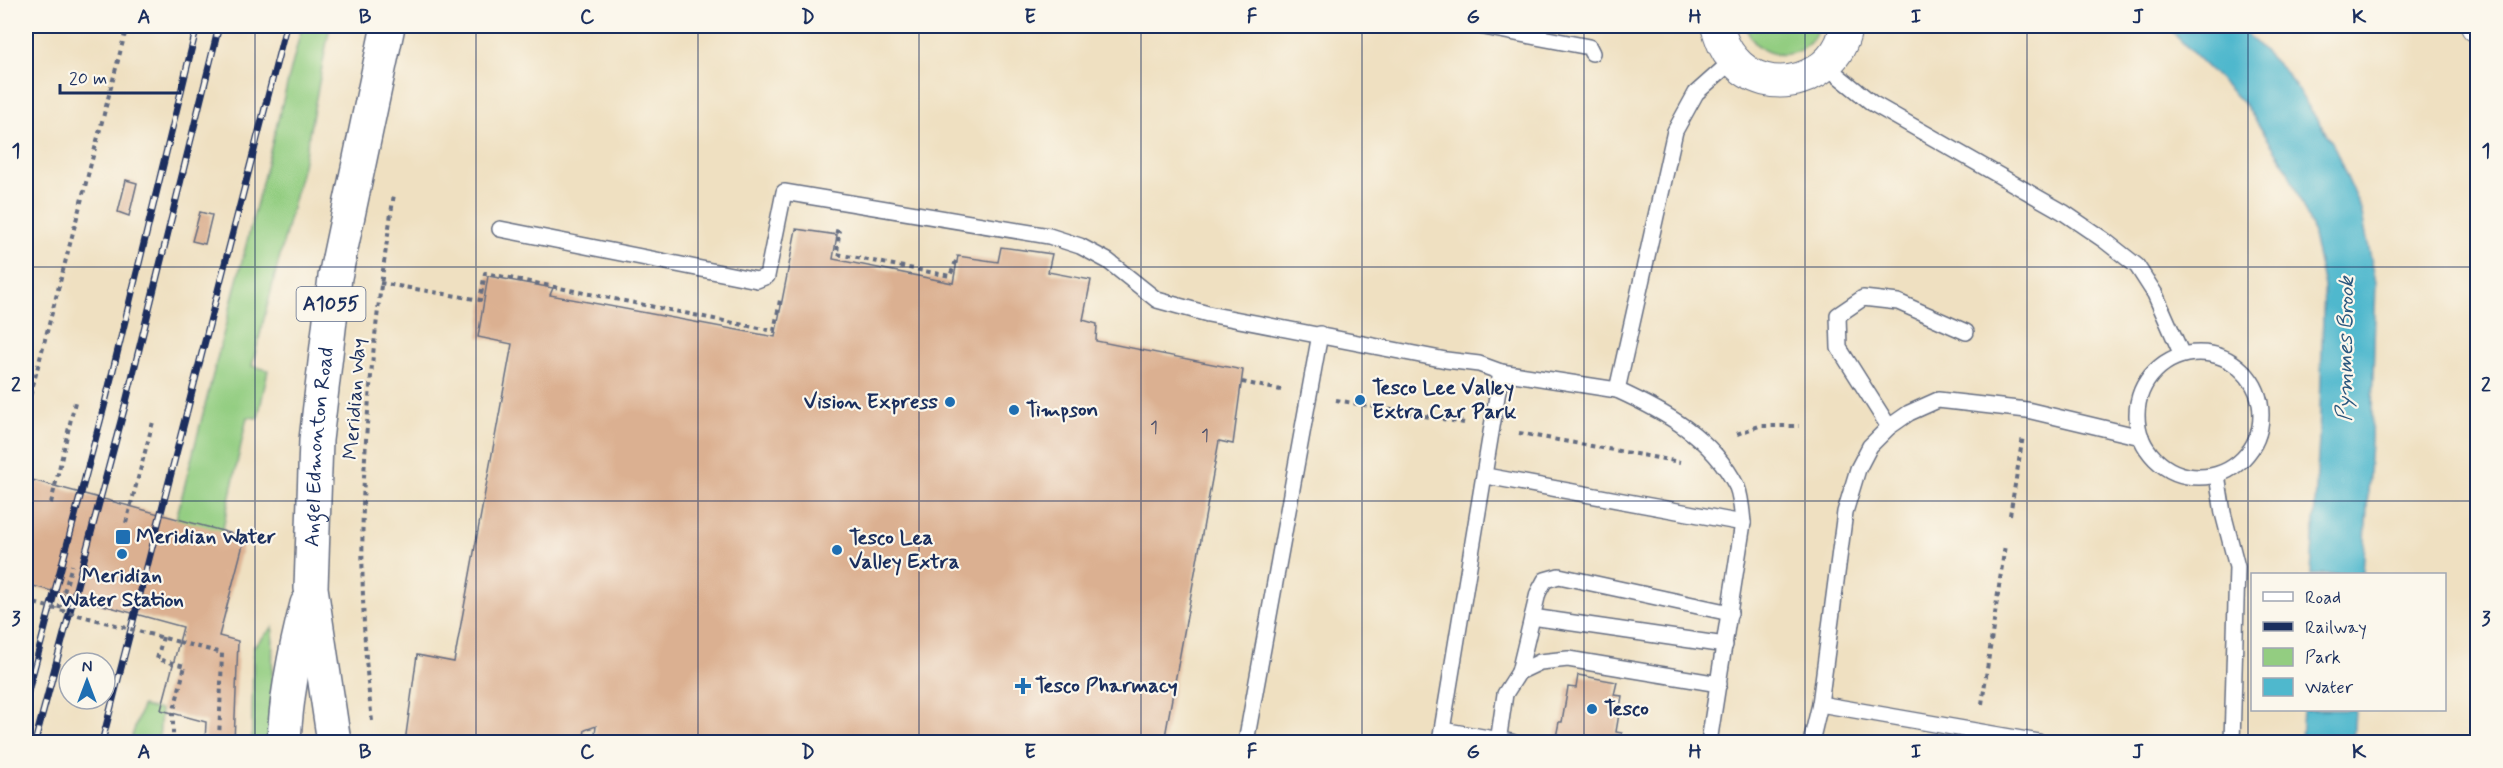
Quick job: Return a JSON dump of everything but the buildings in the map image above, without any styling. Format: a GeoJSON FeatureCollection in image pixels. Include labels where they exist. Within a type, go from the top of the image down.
{"type":"FeatureCollection","features":[{"type":"Feature","properties":{"kind":"main road","name":"Angel Edmonton Road"},"geometry":{"type":"LineString","coordinates":[[334,742],[311,588],[316,440],[334,288],[388,26]]}},
{"type":"Feature","properties":{"kind":"main road","name":"Angel Edmonton Road"},"geometry":{"type":"LineString","coordinates":[[284,742],[285,715],[293,658],[311,588]]}},
{"type":"Feature","properties":{"kind":"street"},"geometry":{"type":"LineString","coordinates":[[1717,26],[1723,44],[1733,60],[1749,73],[1768,81],[1788,82],[1808,77],[1826,66],[1837,52],[1845,35],[1846,26]]}},
{"type":"Feature","properties":{"kind":"lane"},"geometry":{"type":"LineString","coordinates":[[1479,26],[1589,47],[1592,53]]}},
{"type":"Feature","properties":{"kind":"lane"},"geometry":{"type":"LineString","coordinates":[[1617,390],[1675,131],[1696,93],[1733,60]]}},
{"type":"Feature","properties":{"kind":"lane"},"geometry":{"type":"LineString","coordinates":[[1826,66],[1872,103],[2063,213],[2137,266],[2156,294],[2182,355]]}},
{"type":"Feature","properties":{"kind":"lane"},"geometry":{"type":"LineString","coordinates":[[500,229],[757,280],[766,276],[784,192],[1049,236],[1080,246],[1108,261],[1156,300],[1208,314],[1446,360],[1479,364],[1501,372],[1617,390],[1651,406],[1686,427],[1715,453],[1738,489],[1743,523],[1709,742]]}},
{"type":"Feature","properties":{"kind":"lane"},"geometry":{"type":"LineString","coordinates":[[1888,427],[1839,348],[1838,315],[1863,298],[1898,302],[1966,332]]}},
{"type":"Feature","properties":{"kind":"lane"},"geometry":{"type":"LineString","coordinates":[[1246,742],[1320,334]]}},
{"type":"Feature","properties":{"kind":"lane"},"geometry":{"type":"LineString","coordinates":[[2201,353],[2219,356],[2243,372],[2259,396],[2262,420],[2256,441],[2247,455],[2230,470],[2217,475],[2204,477],[2182,475],[2153,458],[2140,437],[2136,415],[2139,399],[2148,379],[2168,361],[2182,355],[2201,353]]}},
{"type":"Feature","properties":{"kind":"lane"},"geometry":{"type":"LineString","coordinates":[[1501,372],[1491,428],[1486,476],[1441,736],[1502,742],[1505,694],[1519,672],[1538,593],[1545,580],[1559,576],[1730,613]]}},
{"type":"Feature","properties":{"kind":"lane"},"geometry":{"type":"LineString","coordinates":[[1811,742],[1820,704],[1845,512],[1858,469],[1870,446],[1888,427],[1909,413],[1938,400],[2027,410],[2140,437]]}},
{"type":"Feature","properties":{"kind":"lane"},"geometry":{"type":"LineString","coordinates":[[2217,475],[2223,513],[2238,567],[2232,742]]}},
{"type":"Feature","properties":{"kind":"lane"},"geometry":{"type":"LineString","coordinates":[[1486,476],[1743,523]]}},
{"type":"Feature","properties":{"kind":"lane"},"geometry":{"type":"LineString","coordinates":[[1533,616],[1725,645]]}},
{"type":"Feature","properties":{"kind":"lane"},"geometry":{"type":"LineString","coordinates":[[1519,672],[1540,662],[1568,658],[1719,684]]}},
{"type":"Feature","properties":{"kind":"lane"},"geometry":{"type":"LineString","coordinates":[[1820,704],[2039,742]]}},
{"type":"Feature","properties":{"kind":"path"},"geometry":{"type":"LineString","coordinates":[[26,412],[127,26]]}},
{"type":"Feature","properties":{"kind":"path","name":"Meridian Way"},"geometry":{"type":"LineString","coordinates":[[373,731],[364,602],[367,395],[380,283],[394,192]]}},
{"type":"Feature","properties":{"kind":"path"},"geometry":{"type":"LineString","coordinates":[[51,503],[75,402]]}},
{"type":"Feature","properties":{"kind":"path"},"geometry":{"type":"LineString","coordinates":[[126,523],[153,422]]}},
{"type":"Feature","properties":{"kind":"path"},"geometry":{"type":"LineString","coordinates":[[1737,434],[1759,426],[1799,426]]}},
{"type":"Feature","properties":{"kind":"path"},"geometry":{"type":"LineString","coordinates":[[2010,515],[2024,429]]}},
{"type":"Feature","properties":{"kind":"path"},"geometry":{"type":"LineString","coordinates":[[1981,713],[2005,545]]}},
{"type":"Feature","properties":{"kind":"path"},"geometry":{"type":"LineString","coordinates":[[59,609],[72,565]]}},
{"type":"Feature","properties":{"kind":"path"},"geometry":{"type":"LineString","coordinates":[[26,601],[222,653],[219,742]]}},
{"type":"Feature","properties":{"kind":"path"},"geometry":{"type":"LineString","coordinates":[[26,627],[33,603]]}},
{"type":"Feature","properties":{"kind":"path"},"geometry":{"type":"LineString","coordinates":[[163,637],[157,659],[185,666],[175,706],[173,742]]}},
{"type":"Feature","properties":{"kind":"green space"},"geometry":{"type":"Polygon","coordinates":[[[302,26],[330,26],[303,165],[252,366],[268,370],[258,418],[247,417],[219,547],[172,535],[302,26]]]}},
{"type":"Feature","properties":{"kind":"green space"},"geometry":{"type":"Polygon","coordinates":[[[1746,26],[1819,26],[1813,38],[1804,47],[1794,53],[1782,54],[1771,53],[1760,47],[1746,26]]]}},
{"type":"Feature","properties":{"kind":"green space"},"geometry":{"type":"Polygon","coordinates":[[[273,627],[271,742],[252,742],[253,647],[273,627]]]}},
{"type":"Feature","properties":{"kind":"green space"},"geometry":{"type":"Polygon","coordinates":[[[142,706],[161,710],[159,742],[130,742],[142,706]]]}},
{"type":"Feature","properties":{"kind":"water","name":"Pymmes Brook"},"geometry":{"type":"Polygon","coordinates":[[[2166,26],[2239,26],[2287,74],[2332,142],[2361,210],[2376,282],[2371,441],[2363,573],[2311,573],[2319,439],[2324,286],[2311,226],[2286,167],[2247,107],[2166,26]]]}},
{"type":"Feature","properties":{"kind":"water"},"geometry":{"type":"Polygon","coordinates":[[[2303,711],[2355,711],[2353,742],[2301,742],[2303,711]]]}},
{"type":"Feature","properties":{"kind":"railway"},"geometry":{"type":"LineString","coordinates":[[26,699],[105,403],[197,26]]}},
{"type":"Feature","properties":{"kind":"railway"},"geometry":{"type":"LineString","coordinates":[[35,742],[125,406],[219,26]]}},
{"type":"Feature","properties":{"kind":"railway"},"geometry":{"type":"LineString","coordinates":[[102,742],[286,26]]}},
{"type":"Feature","properties":{"kind":"place","name":"Tesco Lee Valley Extra Car Park"},"geometry":{"type":"Point","coordinates":[1360,400]}},
{"type":"Feature","properties":{"kind":"place","name":"Vision Express"},"geometry":{"type":"Point","coordinates":[950,402]}},
{"type":"Feature","properties":{"kind":"place","name":"Timpson"},"geometry":{"type":"Point","coordinates":[1014,410]}},
{"type":"Feature","properties":{"kind":"place","name":"Meridian Water"},"geometry":{"type":"Point","coordinates":[123,537]}},
{"type":"Feature","properties":{"kind":"place","name":"Tesco Lea Valley Extra"},"geometry":{"type":"Point","coordinates":[837,550]}},
{"type":"Feature","properties":{"kind":"place","name":"Meridian Water Station"},"geometry":{"type":"Point","coordinates":[122,554]}},
{"type":"Feature","properties":{"kind":"place","name":"Tesco Pharmacy"},"geometry":{"type":"Point","coordinates":[1023,686]}},
{"type":"Feature","properties":{"kind":"place","name":"Tesco"},"geometry":{"type":"Point","coordinates":[1592,709]}}]}
